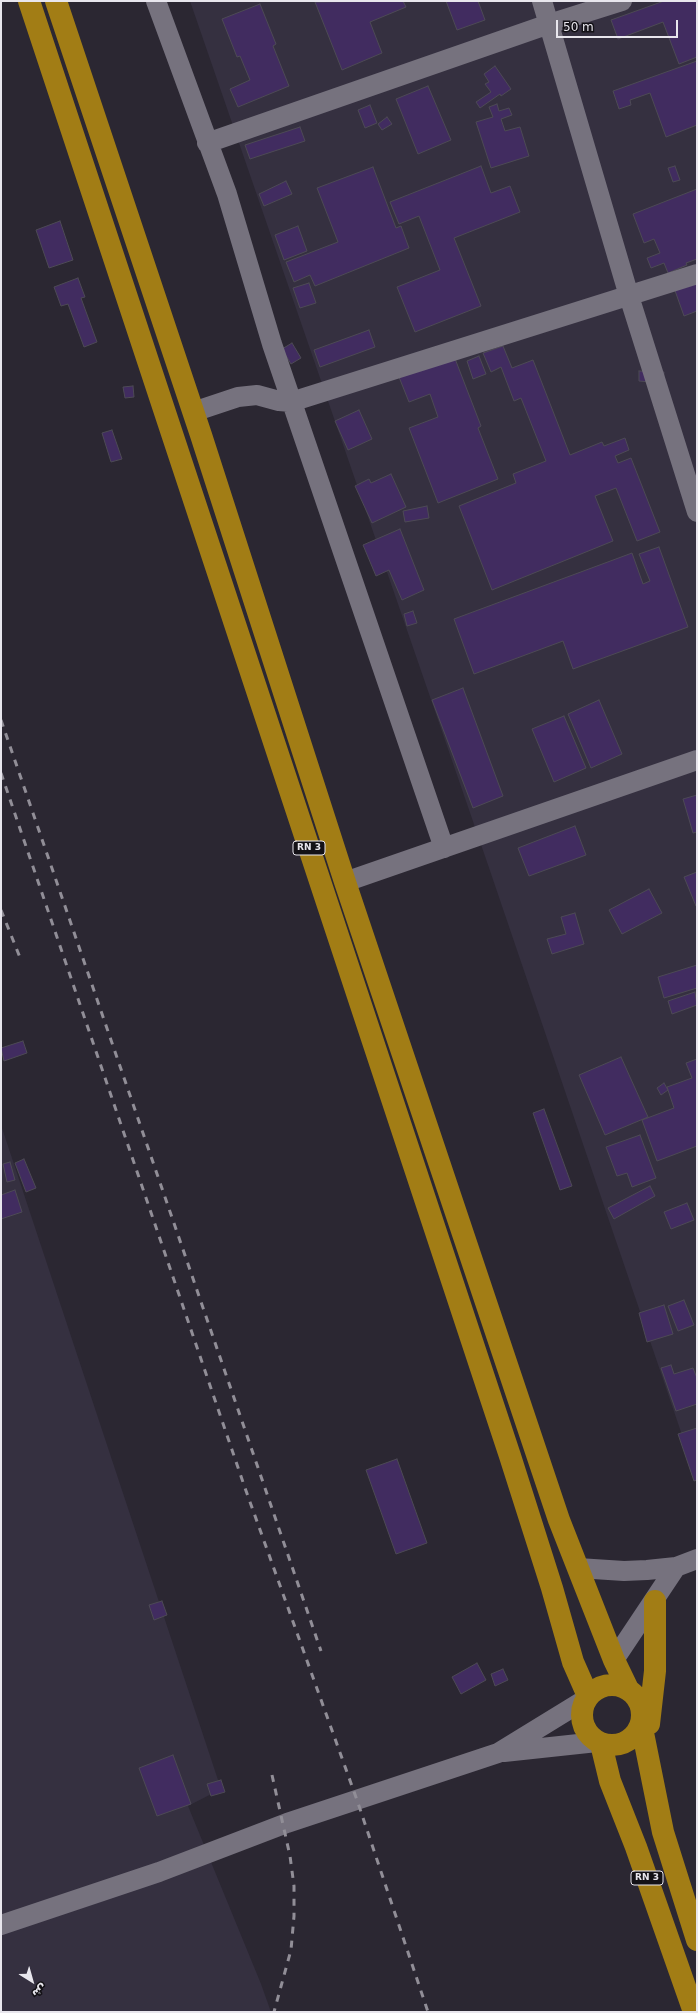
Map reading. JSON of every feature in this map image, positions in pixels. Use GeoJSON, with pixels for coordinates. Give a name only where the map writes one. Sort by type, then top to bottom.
{"type":"FeatureCollection","features":[{"type":"Feature","properties":{"kind":"highway","name":"RN 3"},"geometry":{"type":"LineString","coordinates":[[29,1],[510,1456],[552,1588],[573,1662],[587,1697]]}},
{"type":"Feature","properties":{"kind":"highway","name":"RN 3"},"geometry":{"type":"LineString","coordinates":[[56,1],[194,412],[345,882],[559,1520],[614,1660],[628,1689]]}},
{"type":"Feature","properties":{"kind":"highway"},"geometry":{"type":"LineString","coordinates":[[646,1749],[655,1671],[655,1601]]}},
{"type":"Feature","properties":{"kind":"highway"},"geometry":{"type":"LineString","coordinates":[[611,1685],[628,1689],[640,1704],[642,1713],[641,1723],[637,1732],[630,1740],[622,1745],[611,1746],[599,1743],[587,1734],[582,1723],[581,1711],[587,1697],[595,1690],[611,1685]]}},
{"type":"Feature","properties":{"kind":"highway","name":"RN 3"},"geometry":{"type":"LineString","coordinates":[[641,1723],[664,1832],[697,1940]]}},
{"type":"Feature","properties":{"kind":"highway","name":"RN 3"},"geometry":{"type":"LineString","coordinates":[[599,1743],[610,1781],[636,1847],[694,2012]]}},
{"type":"Feature","properties":{"kind":"street"},"geometry":{"type":"LineString","coordinates":[[156,1],[227,194],[291,402],[348,561],[444,848]]}},
{"type":"Feature","properties":{"kind":"street"},"geometry":{"type":"LineString","coordinates":[[542,1],[629,296],[697,512]]}},
{"type":"Feature","properties":{"kind":"street"},"geometry":{"type":"LineString","coordinates":[[207,143],[549,24],[622,1]]}},
{"type":"Feature","properties":{"kind":"street"},"geometry":{"type":"LineString","coordinates":[[194,412],[217,402],[238,397],[257,395],[279,401],[291,402],[697,274]]}},
{"type":"Feature","properties":{"kind":"street"},"geometry":{"type":"LineString","coordinates":[[345,882],[697,760]]}},
{"type":"Feature","properties":{"kind":"street"},"geometry":{"type":"LineString","coordinates":[[578,1568],[624,1571],[676,1567],[697,1559]]}},
{"type":"Feature","properties":{"kind":"street"},"geometry":{"type":"LineString","coordinates":[[614,1660],[655,1601],[676,1567]]}},
{"type":"Feature","properties":{"kind":"street"},"geometry":{"type":"LineString","coordinates":[[498,1753],[587,1697]]}},
{"type":"Feature","properties":{"kind":"street"},"geometry":{"type":"LineString","coordinates":[[1,1925],[159,1872],[287,1823],[498,1753],[599,1743]]}},
{"type":"Feature","properties":{"kind":"shaded area"},"geometry":{"type":"Polygon","coordinates":[[[190,1],[697,1],[697,1479],[486,859],[190,1]]]}},
{"type":"Feature","properties":{"kind":"shaded area"},"geometry":{"type":"Polygon","coordinates":[[[1,1125],[221,1789],[188,1806],[271,2012],[1,2012],[1,1125]]]}},
{"type":"Feature","properties":{"kind":"building"},"geometry":{"type":"Polygon","coordinates":[[[403,1],[406,7],[370,22],[382,53],[342,70],[315,2],[403,1]]]}},
{"type":"Feature","properties":{"kind":"building"},"geometry":{"type":"Polygon","coordinates":[[[446,1],[478,1],[485,20],[457,30],[446,1]]]}},
{"type":"Feature","properties":{"kind":"building"},"geometry":{"type":"Polygon","coordinates":[[[664,1],[697,1],[697,57],[679,64],[663,22],[618,39],[611,20],[664,1]]]}},
{"type":"Feature","properties":{"kind":"building"},"geometry":{"type":"Polygon","coordinates":[[[260,4],[276,44],[273,46],[289,86],[238,107],[230,89],[250,80],[240,56],[237,57],[222,19],[260,4]]]}},
{"type":"Feature","properties":{"kind":"building"},"geometry":{"type":"Polygon","coordinates":[[[697,61],[697,125],[666,137],[650,93],[630,100],[631,105],[619,109],[613,91],[697,61]]]}},
{"type":"Feature","properties":{"kind":"building"},"geometry":{"type":"Polygon","coordinates":[[[495,66],[511,89],[501,96],[500,94],[480,108],[476,102],[491,92],[485,84],[489,82],[484,74],[495,66]]]}},
{"type":"Feature","properties":{"kind":"building"},"geometry":{"type":"Polygon","coordinates":[[[428,86],[451,140],[418,154],[396,99],[428,86]]]}},
{"type":"Feature","properties":{"kind":"building"},"geometry":{"type":"Polygon","coordinates":[[[497,104],[499,111],[509,108],[512,115],[501,119],[505,131],[520,127],[529,156],[491,168],[476,122],[493,117],[489,107],[497,104]]]}},
{"type":"Feature","properties":{"kind":"building"},"geometry":{"type":"Polygon","coordinates":[[[370,105],[377,123],[365,128],[358,110],[370,105]]]}},
{"type":"Feature","properties":{"kind":"building"},"geometry":{"type":"Polygon","coordinates":[[[387,117],[392,124],[382,130],[378,124],[387,117]]]}},
{"type":"Feature","properties":{"kind":"building"},"geometry":{"type":"Polygon","coordinates":[[[300,127],[305,141],[250,159],[245,145],[300,127]]]}},
{"type":"Feature","properties":{"kind":"building"},"geometry":{"type":"Polygon","coordinates":[[[481,166],[491,193],[510,186],[520,212],[454,238],[481,306],[415,332],[397,287],[440,270],[419,216],[399,224],[390,202],[481,166]]]}},
{"type":"Feature","properties":{"kind":"building"},"geometry":{"type":"Polygon","coordinates":[[[675,166],[680,180],[673,182],[668,168],[675,166]]]}},
{"type":"Feature","properties":{"kind":"building"},"geometry":{"type":"Polygon","coordinates":[[[373,167],[396,228],[401,226],[409,248],[315,286],[310,275],[294,282],[286,262],[338,242],[317,188],[373,167]]]}},
{"type":"Feature","properties":{"kind":"building"},"geometry":{"type":"Polygon","coordinates":[[[286,181],[292,194],[264,206],[259,194],[286,181]]]}},
{"type":"Feature","properties":{"kind":"building"},"geometry":{"type":"Polygon","coordinates":[[[697,189],[697,259],[668,273],[664,263],[651,268],[647,258],[660,253],[654,239],[644,243],[633,214],[697,189]]]}},
{"type":"Feature","properties":{"kind":"building"},"geometry":{"type":"Polygon","coordinates":[[[60,221],[73,260],[49,268],[36,230],[60,221]]]}},
{"type":"Feature","properties":{"kind":"building"},"geometry":{"type":"Polygon","coordinates":[[[298,226],[307,251],[284,260],[275,235],[298,226]]]}},
{"type":"Feature","properties":{"kind":"building"},"geometry":{"type":"Polygon","coordinates":[[[697,277],[697,311],[684,316],[673,285],[697,277]]]}},
{"type":"Feature","properties":{"kind":"building"},"geometry":{"type":"Polygon","coordinates":[[[78,278],[85,297],[81,298],[97,342],[84,347],[68,304],[61,306],[54,287],[78,278]]]}},
{"type":"Feature","properties":{"kind":"building"},"geometry":{"type":"Polygon","coordinates":[[[309,283],[316,303],[300,308],[293,288],[309,283]]]}},
{"type":"Feature","properties":{"kind":"building"},"geometry":{"type":"Polygon","coordinates":[[[369,330],[375,347],[320,367],[314,350],[369,330]]]}},
{"type":"Feature","properties":{"kind":"building"},"geometry":{"type":"Polygon","coordinates":[[[292,343],[301,358],[291,364],[282,349],[292,343]]]}},
{"type":"Feature","properties":{"kind":"building"},"geometry":{"type":"Polygon","coordinates":[[[503,346],[512,368],[533,360],[570,455],[602,442],[604,446],[625,438],[629,450],[615,456],[618,463],[631,458],[660,532],[637,541],[616,488],[595,496],[613,541],[492,590],[459,506],[516,483],[513,474],[546,461],[521,398],[514,401],[501,367],[491,372],[483,353],[503,346]]]}},
{"type":"Feature","properties":{"kind":"building"},"geometry":{"type":"Polygon","coordinates":[[[454,356],[481,426],[478,428],[498,479],[438,503],[409,428],[438,417],[430,394],[409,402],[399,377],[454,356]]]}},
{"type":"Feature","properties":{"kind":"building"},"geometry":{"type":"Polygon","coordinates":[[[479,356],[486,374],[473,379],[467,361],[479,356]]]}},
{"type":"Feature","properties":{"kind":"building"},"geometry":{"type":"Polygon","coordinates":[[[639,371],[664,372],[663,383],[639,381],[639,371]]]}},
{"type":"Feature","properties":{"kind":"building"},"geometry":{"type":"Polygon","coordinates":[[[133,386],[134,397],[125,398],[123,387],[133,386]]]}},
{"type":"Feature","properties":{"kind":"building"},"geometry":{"type":"Polygon","coordinates":[[[359,410],[372,439],[348,450],[335,421],[359,410]]]}},
{"type":"Feature","properties":{"kind":"building"},"geometry":{"type":"Polygon","coordinates":[[[112,430],[122,459],[111,462],[102,433],[112,430]]]}},
{"type":"Feature","properties":{"kind":"building"},"geometry":{"type":"Polygon","coordinates":[[[391,474],[406,507],[372,523],[355,486],[369,479],[371,483],[391,474]]]}},
{"type":"Feature","properties":{"kind":"building"},"geometry":{"type":"Polygon","coordinates":[[[427,506],[429,518],[405,522],[403,511],[427,506]]]}},
{"type":"Feature","properties":{"kind":"building"},"geometry":{"type":"Polygon","coordinates":[[[400,529],[424,590],[402,600],[389,570],[376,576],[363,545],[400,529]]]}},
{"type":"Feature","properties":{"kind":"building"},"geometry":{"type":"Polygon","coordinates":[[[659,547],[688,627],[573,669],[563,641],[474,674],[454,619],[632,553],[643,584],[650,581],[639,554],[659,547]]]}},
{"type":"Feature","properties":{"kind":"building"},"geometry":{"type":"Polygon","coordinates":[[[413,611],[417,623],[407,626],[404,614],[413,611]]]}},
{"type":"Feature","properties":{"kind":"building"},"geometry":{"type":"Polygon","coordinates":[[[463,688],[503,796],[473,808],[432,700],[463,688]]]}},
{"type":"Feature","properties":{"kind":"building"},"geometry":{"type":"Polygon","coordinates":[[[599,700],[622,754],[591,768],[568,714],[599,700]]]}},
{"type":"Feature","properties":{"kind":"building"},"geometry":{"type":"Polygon","coordinates":[[[564,716],[586,768],[554,782],[532,729],[564,716]]]}},
{"type":"Feature","properties":{"kind":"building"},"geometry":{"type":"Polygon","coordinates":[[[697,795],[697,832],[693,833],[683,799],[697,795]]]}},
{"type":"Feature","properties":{"kind":"building"},"geometry":{"type":"Polygon","coordinates":[[[575,826],[586,855],[529,876],[518,848],[575,826]]]}},
{"type":"Feature","properties":{"kind":"building"},"geometry":{"type":"Polygon","coordinates":[[[697,872],[697,905],[696,906],[684,877],[697,872]]]}},
{"type":"Feature","properties":{"kind":"building"},"geometry":{"type":"Polygon","coordinates":[[[649,889],[662,913],[622,934],[609,910],[649,889]]]}},
{"type":"Feature","properties":{"kind":"building"},"geometry":{"type":"Polygon","coordinates":[[[575,913],[584,944],[552,954],[547,939],[566,934],[561,917],[575,913]]]}},
{"type":"Feature","properties":{"kind":"building"},"geometry":{"type":"Polygon","coordinates":[[[697,965],[697,988],[664,998],[658,977],[697,965]]]}},
{"type":"Feature","properties":{"kind":"building"},"geometry":{"type":"Polygon","coordinates":[[[695,992],[697,1005],[672,1014],[668,1001],[695,992]]]}},
{"type":"Feature","properties":{"kind":"building"},"geometry":{"type":"Polygon","coordinates":[[[23,1041],[27,1053],[4,1061],[1,1048],[23,1041]]]}},
{"type":"Feature","properties":{"kind":"building"},"geometry":{"type":"Polygon","coordinates":[[[621,1057],[648,1117],[605,1135],[579,1075],[621,1057]]]}},
{"type":"Feature","properties":{"kind":"building"},"geometry":{"type":"Polygon","coordinates":[[[697,1059],[697,1146],[657,1161],[642,1120],[674,1108],[667,1087],[692,1078],[686,1063],[697,1059]]]}},
{"type":"Feature","properties":{"kind":"building"},"geometry":{"type":"Polygon","coordinates":[[[664,1083],[668,1090],[661,1095],[657,1088],[664,1083]]]}},
{"type":"Feature","properties":{"kind":"building"},"geometry":{"type":"Polygon","coordinates":[[[544,1109],[572,1186],[560,1190],[533,1113],[544,1109]]]}},
{"type":"Feature","properties":{"kind":"building"},"geometry":{"type":"Polygon","coordinates":[[[640,1135],[656,1178],[632,1187],[627,1173],[617,1176],[606,1147],[640,1135]]]}},
{"type":"Feature","properties":{"kind":"building"},"geometry":{"type":"Polygon","coordinates":[[[24,1159],[36,1188],[26,1192],[15,1163],[24,1159]]]}},
{"type":"Feature","properties":{"kind":"building"},"geometry":{"type":"Polygon","coordinates":[[[10,1162],[15,1180],[7,1182],[3,1164],[10,1162]]]}},
{"type":"Feature","properties":{"kind":"building"},"geometry":{"type":"Polygon","coordinates":[[[650,1186],[655,1196],[614,1219],[608,1208],[650,1186]]]}},
{"type":"Feature","properties":{"kind":"building"},"geometry":{"type":"Polygon","coordinates":[[[15,1190],[22,1212],[1,1219],[1,1195],[15,1190]]]}},
{"type":"Feature","properties":{"kind":"building"},"geometry":{"type":"Polygon","coordinates":[[[687,1203],[694,1220],[671,1229],[664,1212],[687,1203]]]}},
{"type":"Feature","properties":{"kind":"building"},"geometry":{"type":"Polygon","coordinates":[[[684,1300],[694,1325],[678,1331],[668,1306],[684,1300]]]}},
{"type":"Feature","properties":{"kind":"building"},"geometry":{"type":"Polygon","coordinates":[[[664,1305],[673,1334],[647,1342],[639,1313],[664,1305]]]}},
{"type":"Feature","properties":{"kind":"building"},"geometry":{"type":"Polygon","coordinates":[[[671,1365],[674,1374],[693,1368],[697,1378],[697,1404],[676,1411],[661,1368],[671,1365]]]}},
{"type":"Feature","properties":{"kind":"building"},"geometry":{"type":"Polygon","coordinates":[[[697,1428],[697,1480],[694,1481],[678,1434],[697,1428]]]}},
{"type":"Feature","properties":{"kind":"building"},"geometry":{"type":"Polygon","coordinates":[[[397,1459],[427,1543],[396,1554],[366,1470],[397,1459]]]}},
{"type":"Feature","properties":{"kind":"building"},"geometry":{"type":"Polygon","coordinates":[[[162,1601],[167,1615],[154,1620],[149,1605],[162,1601]]]}},
{"type":"Feature","properties":{"kind":"building"},"geometry":{"type":"Polygon","coordinates":[[[477,1663],[486,1680],[461,1694],[452,1677],[477,1663]]]}},
{"type":"Feature","properties":{"kind":"building"},"geometry":{"type":"Polygon","coordinates":[[[503,1669],[508,1680],[495,1686],[491,1674],[503,1669]]]}},
{"type":"Feature","properties":{"kind":"building"},"geometry":{"type":"Polygon","coordinates":[[[173,1755],[191,1804],[157,1816],[139,1768],[173,1755]]]}},
{"type":"Feature","properties":{"kind":"building"},"geometry":{"type":"Polygon","coordinates":[[[221,1780],[225,1792],[211,1796],[207,1784],[221,1780]]]}},
{"type":"Feature","properties":{"kind":"railway"},"geometry":{"type":"LineString","coordinates":[[1,720],[321,1651]]}},
{"type":"Feature","properties":{"kind":"railway"},"geometry":{"type":"LineString","coordinates":[[1,773],[245,1488],[357,1800],[428,2012]]}},
{"type":"Feature","properties":{"kind":"railway"},"geometry":{"type":"LineString","coordinates":[[1,910],[21,960]]}},
{"type":"Feature","properties":{"kind":"railway"},"geometry":{"type":"LineString","coordinates":[[272,1775],[290,1856],[294,1886],[294,1916],[291,1950],[274,2012]]}}]}
